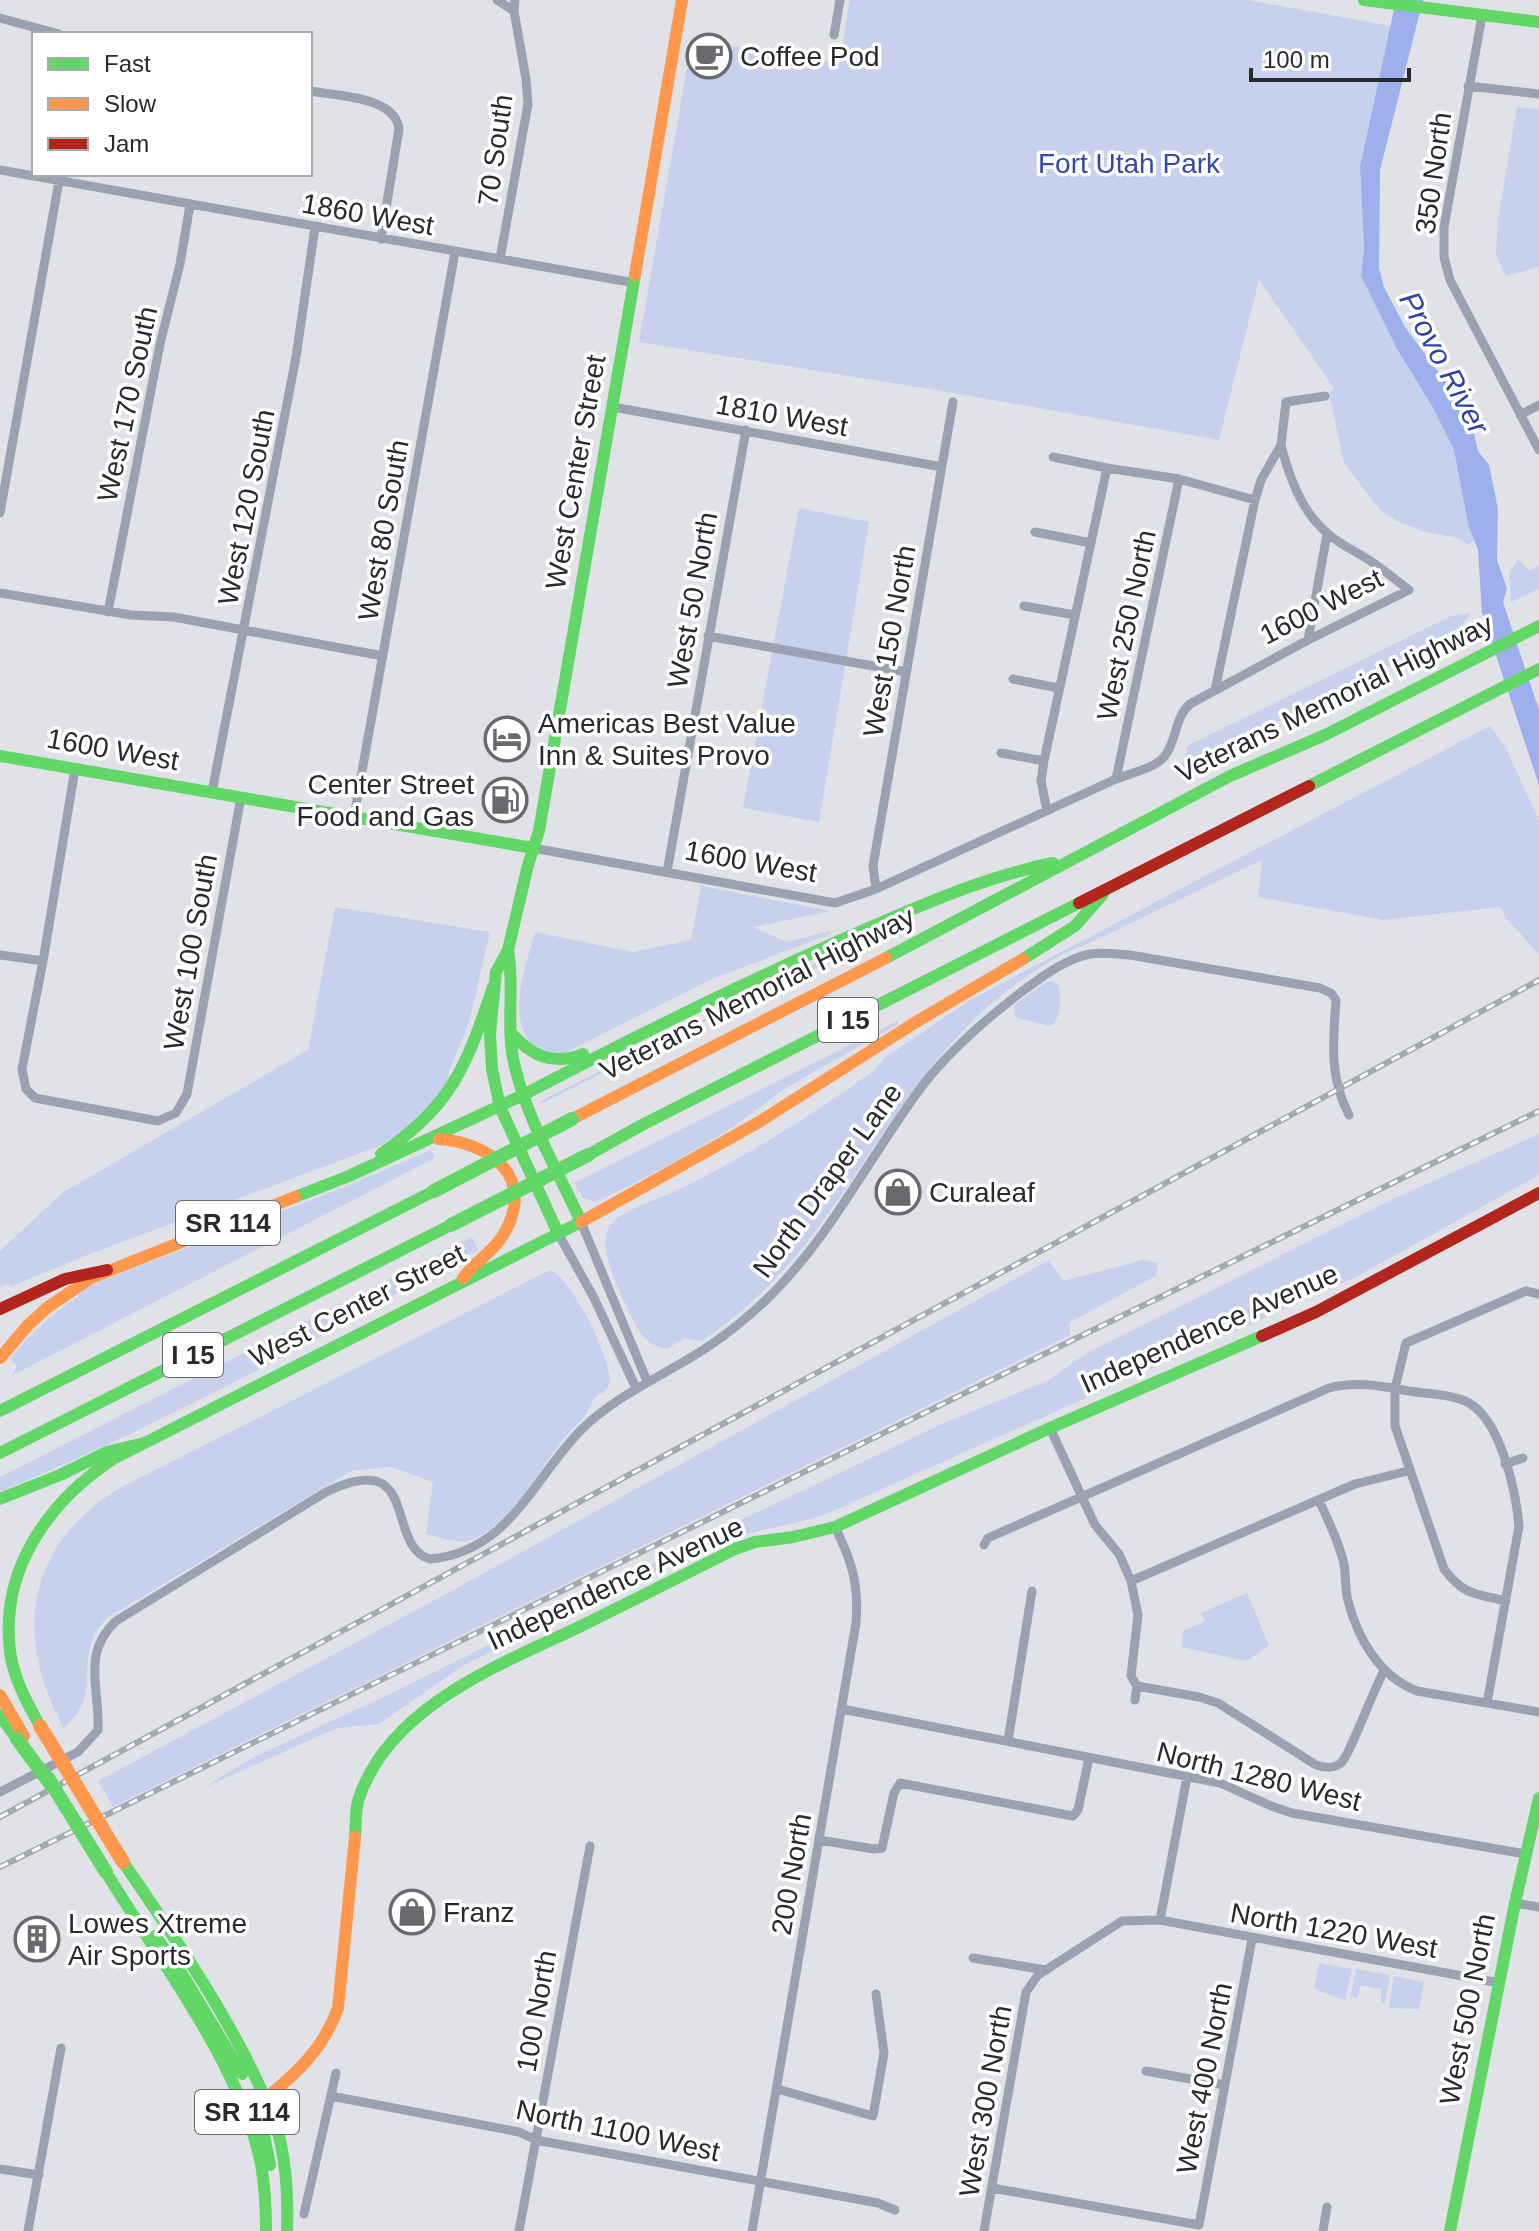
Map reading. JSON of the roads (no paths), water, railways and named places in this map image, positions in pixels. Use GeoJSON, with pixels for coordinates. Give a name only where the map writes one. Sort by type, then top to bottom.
{"type":"FeatureCollection","features":[{"type":"Feature","properties":{"kind":"main road","name":"West Center Street"},"geometry":{"type":"LineString","coordinates":[[558,1233],[500,1107],[492,1069],[490,1034],[493,987],[496,972],[508,950],[539,831],[682,0]]}},
{"type":"Feature","properties":{"kind":"main road"},"geometry":{"type":"LineString","coordinates":[[1365,0],[1539,22]]}},
{"type":"Feature","properties":{"kind":"main road","name":"Veterans Memorial Highway"},"geometry":{"type":"LineString","coordinates":[[0,1411],[883,960],[1230,776],[1325,735],[1539,626]]}},
{"type":"Feature","properties":{"kind":"main road","name":"I 15"},"geometry":{"type":"LineString","coordinates":[[0,1453],[1539,669]]}},
{"type":"Feature","properties":{"kind":"main road","name":"1600 West"},"geometry":{"type":"LineString","coordinates":[[0,756],[533,848]]}},
{"type":"Feature","properties":{"kind":"main road"},"geometry":{"type":"LineString","coordinates":[[349,1176],[500,1107],[747,982],[950,893],[1015,870],[1066,861]]}},
{"type":"Feature","properties":{"kind":"main road"},"geometry":{"type":"LineString","coordinates":[[581,1222],[759,1122],[916,1022],[1034,953],[1075,926],[1109,886]]}},
{"type":"Feature","properties":{"kind":"main road","name":"West Center Street"},"geometry":{"type":"LineString","coordinates":[[287,2231],[288,2203],[279,2134],[265,2099],[227,2021],[123,1862],[23,1693],[8,1634],[10,1598],[21,1559],[36,1529],[63,1495],[99,1467],[581,1222],[523,1095],[514,1065],[510,1032],[513,976],[508,950]]}},
{"type":"Feature","properties":{"kind":"main road","name":"SR 114"},"geometry":{"type":"LineString","coordinates":[[0,1358],[28,1325],[68,1293],[107,1270],[349,1176],[410,1134],[447,1096],[471,1055],[493,987]]}},
{"type":"Feature","properties":{"kind":"main road"},"geometry":{"type":"LineString","coordinates":[[510,1032],[528,1051],[545,1060],[563,1061],[594,1051],[608,1051]]}},
{"type":"Feature","properties":{"kind":"main road"},"geometry":{"type":"LineString","coordinates":[[433,1139],[464,1140],[483,1148],[503,1164],[514,1188],[513,1213],[504,1234],[474,1263],[461,1282]]}},
{"type":"Feature","properties":{"kind":"main road","name":"Independence Avenue"},"geometry":{"type":"LineString","coordinates":[[265,2099],[306,2066],[334,2026],[358,1802],[380,1755],[423,1711],[468,1681],[735,1549],[755,1542],[835,1527],[1050,1428],[1316,1312],[1539,1193]]}},
{"type":"Feature","properties":{"kind":"main road"},"geometry":{"type":"LineString","coordinates":[[0,1309],[65,1279],[107,1270]]}},
{"type":"Feature","properties":{"kind":"main road"},"geometry":{"type":"LineString","coordinates":[[0,1499],[107,1452],[144,1443]]}},
{"type":"Feature","properties":{"kind":"main road"},"geometry":{"type":"LineString","coordinates":[[0,1695],[21,1738]]}},
{"type":"Feature","properties":{"kind":"main road"},"geometry":{"type":"LineString","coordinates":[[0,1715],[21,1738]]}},
{"type":"Feature","properties":{"kind":"main road","name":"SR 114"},"geometry":{"type":"LineString","coordinates":[[21,1738],[222,2062],[245,2109],[261,2165],[266,2230]]}},
{"type":"Feature","properties":{"kind":"main road","name":"West 500 North"},"geometry":{"type":"LineString","coordinates":[[1450,2231],[1525,1854],[1539,1798]]}},
{"type":"Feature","properties":{"kind":"main road"},"geometry":{"type":"LineString","coordinates":[[115,1887],[181,1972],[251,2092],[265,2099],[260,2115],[272,2175],[274,2206],[266,2230]]}},
{"type":"Feature","properties":{"kind":"street"},"geometry":{"type":"LineString","coordinates":[[497,0],[514,5]]}},
{"type":"Feature","properties":{"kind":"street"},"geometry":{"type":"LineString","coordinates":[[834,35],[840,0]]}},
{"type":"Feature","properties":{"kind":"street","name":"70 South"},"geometry":{"type":"LineString","coordinates":[[500,259],[528,104],[514,5]]}},
{"type":"Feature","properties":{"kind":"street","name":"350 North"},"geometry":{"type":"LineString","coordinates":[[1482,16],[1444,227],[1444,257],[1454,287],[1539,450]]}},
{"type":"Feature","properties":{"kind":"street"},"geometry":{"type":"LineString","coordinates":[[0,18],[52,32]]}},
{"type":"Feature","properties":{"kind":"street"},"geometry":{"type":"LineString","coordinates":[[1468,86],[1539,94]]}},
{"type":"Feature","properties":{"kind":"street"},"geometry":{"type":"LineString","coordinates":[[312,91],[379,104],[396,116],[399,129],[381,239]]}},
{"type":"Feature","properties":{"kind":"street","name":"1860 West"},"geometry":{"type":"LineString","coordinates":[[0,170],[32,176]]}},
{"type":"Feature","properties":{"kind":"street","name":"1860 West"},"geometry":{"type":"LineString","coordinates":[[32,176],[635,283]]}},
{"type":"Feature","properties":{"kind":"street"},"geometry":{"type":"LineString","coordinates":[[0,513],[59,181]]}},
{"type":"Feature","properties":{"kind":"street","name":"West 170 South"},"geometry":{"type":"LineString","coordinates":[[108,612],[190,205]]}},
{"type":"Feature","properties":{"kind":"street","name":"West 120 South"},"geometry":{"type":"LineString","coordinates":[[212,792],[296,357],[315,227]]}},
{"type":"Feature","properties":{"kind":"street","name":"West 80 South"},"geometry":{"type":"LineString","coordinates":[[354,816],[455,252]]}},
{"type":"Feature","properties":{"kind":"street"},"geometry":{"type":"LineString","coordinates":[[1308,640],[1327,534],[1301,500],[1281,445],[1286,402],[1325,396]]}},
{"type":"Feature","properties":{"kind":"street","name":"West 150 North"},"geometry":{"type":"LineString","coordinates":[[876,889],[873,866],[953,402]]}},
{"type":"Feature","properties":{"kind":"street"},"geometry":{"type":"LineString","coordinates":[[1520,415],[1539,405]]}},
{"type":"Feature","properties":{"kind":"street","name":"1810 West"},"geometry":{"type":"LineString","coordinates":[[613,407],[942,467]]}},
{"type":"Feature","properties":{"kind":"street","name":"West 50 North"},"geometry":{"type":"LineString","coordinates":[[667,872],[746,430]]}},
{"type":"Feature","properties":{"kind":"street"},"geometry":{"type":"LineString","coordinates":[[1215,690],[1255,500],[1261,480],[1281,445]]}},
{"type":"Feature","properties":{"kind":"street"},"geometry":{"type":"LineString","coordinates":[[1053,457],[1179,479],[1220,493],[1255,500]]}},
{"type":"Feature","properties":{"kind":"street"},"geometry":{"type":"LineString","coordinates":[[1047,811],[1041,781],[1044,761],[1107,468]]}},
{"type":"Feature","properties":{"kind":"street","name":"West 250 North"},"geometry":{"type":"LineString","coordinates":[[1116,779],[1179,479]]}},
{"type":"Feature","properties":{"kind":"street"},"geometry":{"type":"LineString","coordinates":[[1035,532],[1091,543]]}},
{"type":"Feature","properties":{"kind":"street","name":"1600 West"},"geometry":{"type":"LineString","coordinates":[[533,848],[835,903],[876,889],[1116,779],[1154,765],[1163,758],[1185,709],[1308,640],[1409,590],[1371,561],[1327,534]]}},
{"type":"Feature","properties":{"kind":"street"},"geometry":{"type":"LineString","coordinates":[[0,593],[108,612],[174,617],[383,656]]}},
{"type":"Feature","properties":{"kind":"street"},"geometry":{"type":"LineString","coordinates":[[1024,606],[1075,615]]}},
{"type":"Feature","properties":{"kind":"street"},"geometry":{"type":"LineString","coordinates":[[708,636],[906,672]]}},
{"type":"Feature","properties":{"kind":"street"},"geometry":{"type":"LineString","coordinates":[[1013,679],[1058,688]]}},
{"type":"Feature","properties":{"kind":"street"},"geometry":{"type":"LineString","coordinates":[[1001,753],[1044,761]]}},
{"type":"Feature","properties":{"kind":"street"},"geometry":{"type":"LineString","coordinates":[[0,955],[43,961],[75,769]]}},
{"type":"Feature","properties":{"kind":"street","name":"West 100 South"},"geometry":{"type":"LineString","coordinates":[[43,961],[22,1069],[26,1089],[35,1098],[158,1121],[176,1113],[187,1094],[241,797]]}},
{"type":"Feature","properties":{"kind":"street","name":"North Draper Lane"},"geometry":{"type":"LineString","coordinates":[[0,1792],[78,1752],[98,1730],[94,1655],[107,1629],[326,1492],[357,1481],[373,1482],[392,1492],[408,1536],[422,1557],[441,1558],[457,1553],[498,1531],[531,1496],[580,1431],[608,1406],[709,1346],[768,1298],[818,1238],[924,1084],[948,1057],[987,1018],[1044,976],[1084,955],[1130,955],[1320,988],[1331,993],[1336,1000],[1333,1072],[1349,1115]]}},
{"type":"Feature","properties":{"kind":"street","name":"West Center Street"},"geometry":{"type":"LineString","coordinates":[[581,1222],[647,1381]]}},
{"type":"Feature","properties":{"kind":"street","name":"West Center Street"},"geometry":{"type":"LineString","coordinates":[[558,1233],[594,1298],[636,1388]]}},
{"type":"Feature","properties":{"kind":"street"},"geometry":{"type":"LineString","coordinates":[[1506,1601],[1470,1593],[1452,1580],[1444,1569],[1395,1426],[1395,1388],[1406,1343],[1526,1291],[1539,1294]]}},
{"type":"Feature","properties":{"kind":"street"},"geometry":{"type":"LineString","coordinates":[[984,1545],[988,1538],[1329,1388],[1362,1383],[1468,1403],[1486,1419],[1505,1464],[1517,1503],[1519,1526],[1487,1703]]}},
{"type":"Feature","properties":{"kind":"street"},"geometry":{"type":"LineString","coordinates":[[1050,1428],[1095,1525],[1119,1554],[1131,1581],[1138,1615],[1131,1676],[1137,1686],[1135,1700]]}},
{"type":"Feature","properties":{"kind":"street"},"geometry":{"type":"LineString","coordinates":[[1505,1464],[1523,1458]]}},
{"type":"Feature","properties":{"kind":"street"},"geometry":{"type":"LineString","coordinates":[[1131,1581],[1355,1484],[1408,1471]]}},
{"type":"Feature","properties":{"kind":"street"},"geometry":{"type":"LineString","coordinates":[[1319,1500],[1338,1544],[1347,1598],[1357,1630],[1384,1671],[1404,1686],[1417,1691],[1539,1712]]}},
{"type":"Feature","properties":{"kind":"street","name":"200 North"},"geometry":{"type":"LineString","coordinates":[[752,2231],[858,1601],[854,1570],[835,1527]]}},
{"type":"Feature","properties":{"kind":"street"},"geometry":{"type":"LineString","coordinates":[[1008,1741],[1032,1591]]}},
{"type":"Feature","properties":{"kind":"street"},"geometry":{"type":"LineString","coordinates":[[1137,1686],[1218,1703],[1316,1765],[1330,1768],[1344,1759],[1373,1689],[1384,1671]]}},
{"type":"Feature","properties":{"kind":"street","name":"North 1280 West"},"geometry":{"type":"LineString","coordinates":[[842,1709],[1220,1783],[1292,1813],[1525,1854]]}},
{"type":"Feature","properties":{"kind":"street"},"geometry":{"type":"LineString","coordinates":[[819,1840],[882,1848],[894,1793],[900,1783],[1073,1816],[1078,1810],[1089,1758]]}},
{"type":"Feature","properties":{"kind":"street"},"geometry":{"type":"LineString","coordinates":[[1160,1920],[1187,1777]]}},
{"type":"Feature","properties":{"kind":"street","name":"100 North"},"geometry":{"type":"LineString","coordinates":[[519,2231],[590,1846]]}},
{"type":"Feature","properties":{"kind":"street"},"geometry":{"type":"LineString","coordinates":[[1515,1903],[1539,1907]]}},
{"type":"Feature","properties":{"kind":"street","name":"North 1220 West"},"geometry":{"type":"LineString","coordinates":[[1160,1920],[1500,1983]]}},
{"type":"Feature","properties":{"kind":"street","name":"West 300 North"},"geometry":{"type":"LineString","coordinates":[[984,2231],[1024,2002],[1031,1983],[1122,1921],[1160,1920]]}},
{"type":"Feature","properties":{"kind":"street","name":"West 400 North"},"geometry":{"type":"LineString","coordinates":[[992,2188],[1199,2225],[1252,1939]]}},
{"type":"Feature","properties":{"kind":"street"},"geometry":{"type":"LineString","coordinates":[[973,1958],[1046,1970]]}},
{"type":"Feature","properties":{"kind":"street"},"geometry":{"type":"LineString","coordinates":[[777,2089],[873,2116],[884,2053],[876,1994]]}},
{"type":"Feature","properties":{"kind":"street"},"geometry":{"type":"LineString","coordinates":[[28,2231],[61,2048]]}},
{"type":"Feature","properties":{"kind":"street"},"geometry":{"type":"LineString","coordinates":[[1146,2071],[1224,2085]]}},
{"type":"Feature","properties":{"kind":"street"},"geometry":{"type":"LineString","coordinates":[[304,2214],[336,2073]]}},
{"type":"Feature","properties":{"kind":"street","name":"North 1100 West"},"geometry":{"type":"LineString","coordinates":[[331,2096],[519,2132],[536,2140],[878,2203],[895,2210]]}},
{"type":"Feature","properties":{"kind":"street"},"geometry":{"type":"LineString","coordinates":[[0,2169],[39,2175]]}},
{"type":"Feature","properties":{"kind":"street"},"geometry":{"type":"LineString","coordinates":[[1323,2231],[1327,2207]]}},
{"type":"Feature","properties":{"kind":"water"},"geometry":{"type":"Polygon","coordinates":[[[1396,0],[1423,0],[1380,170],[1379,268],[1384,287],[1405,327],[1469,413],[1478,451],[1489,465],[1498,509],[1497,560],[1507,589],[1503,602],[1539,710],[1539,785],[1482,613],[1478,550],[1468,524],[1454,450],[1432,406],[1397,349],[1361,276],[1364,248],[1360,167],[1396,0]]]}},
{"type":"Feature","properties":{"kind":"railway"},"geometry":{"type":"LineString","coordinates":[[0,1817],[1539,980]]}},
{"type":"Feature","properties":{"kind":"railway"},"geometry":{"type":"LineString","coordinates":[[0,1867],[1539,1111]]}},
{"type":"Feature","properties":{"kind":"place","name":"Coffee Pod"},"geometry":{"type":"Point","coordinates":[709,56]}},
{"type":"Feature","properties":{"kind":"place","name":"Americas Best Value Inn & Suites Provo"},"geometry":{"type":"Point","coordinates":[507,739]}},
{"type":"Feature","properties":{"kind":"place","name":"Center Street Food and Gas"},"geometry":{"type":"Point","coordinates":[505,800]}},
{"type":"Feature","properties":{"kind":"place","name":"Curaleaf"},"geometry":{"type":"Point","coordinates":[898,1192]}},
{"type":"Feature","properties":{"kind":"place","name":"Franz"},"geometry":{"type":"Point","coordinates":[412,1912]}},
{"type":"Feature","properties":{"kind":"place","name":"Lowes Xtreme Air Sports"},"geometry":{"type":"Point","coordinates":[37,1939]}},
{"type":"Feature","properties":{"kind":"park label","name":"Fort Utah Park"},"geometry":{"type":"Point","coordinates":[1129,163]}},
{"type":"Feature","properties":{"kind":"water label","name":"Provo River"},"geometry":{"type":"Point","coordinates":[1444,363]}}]}
